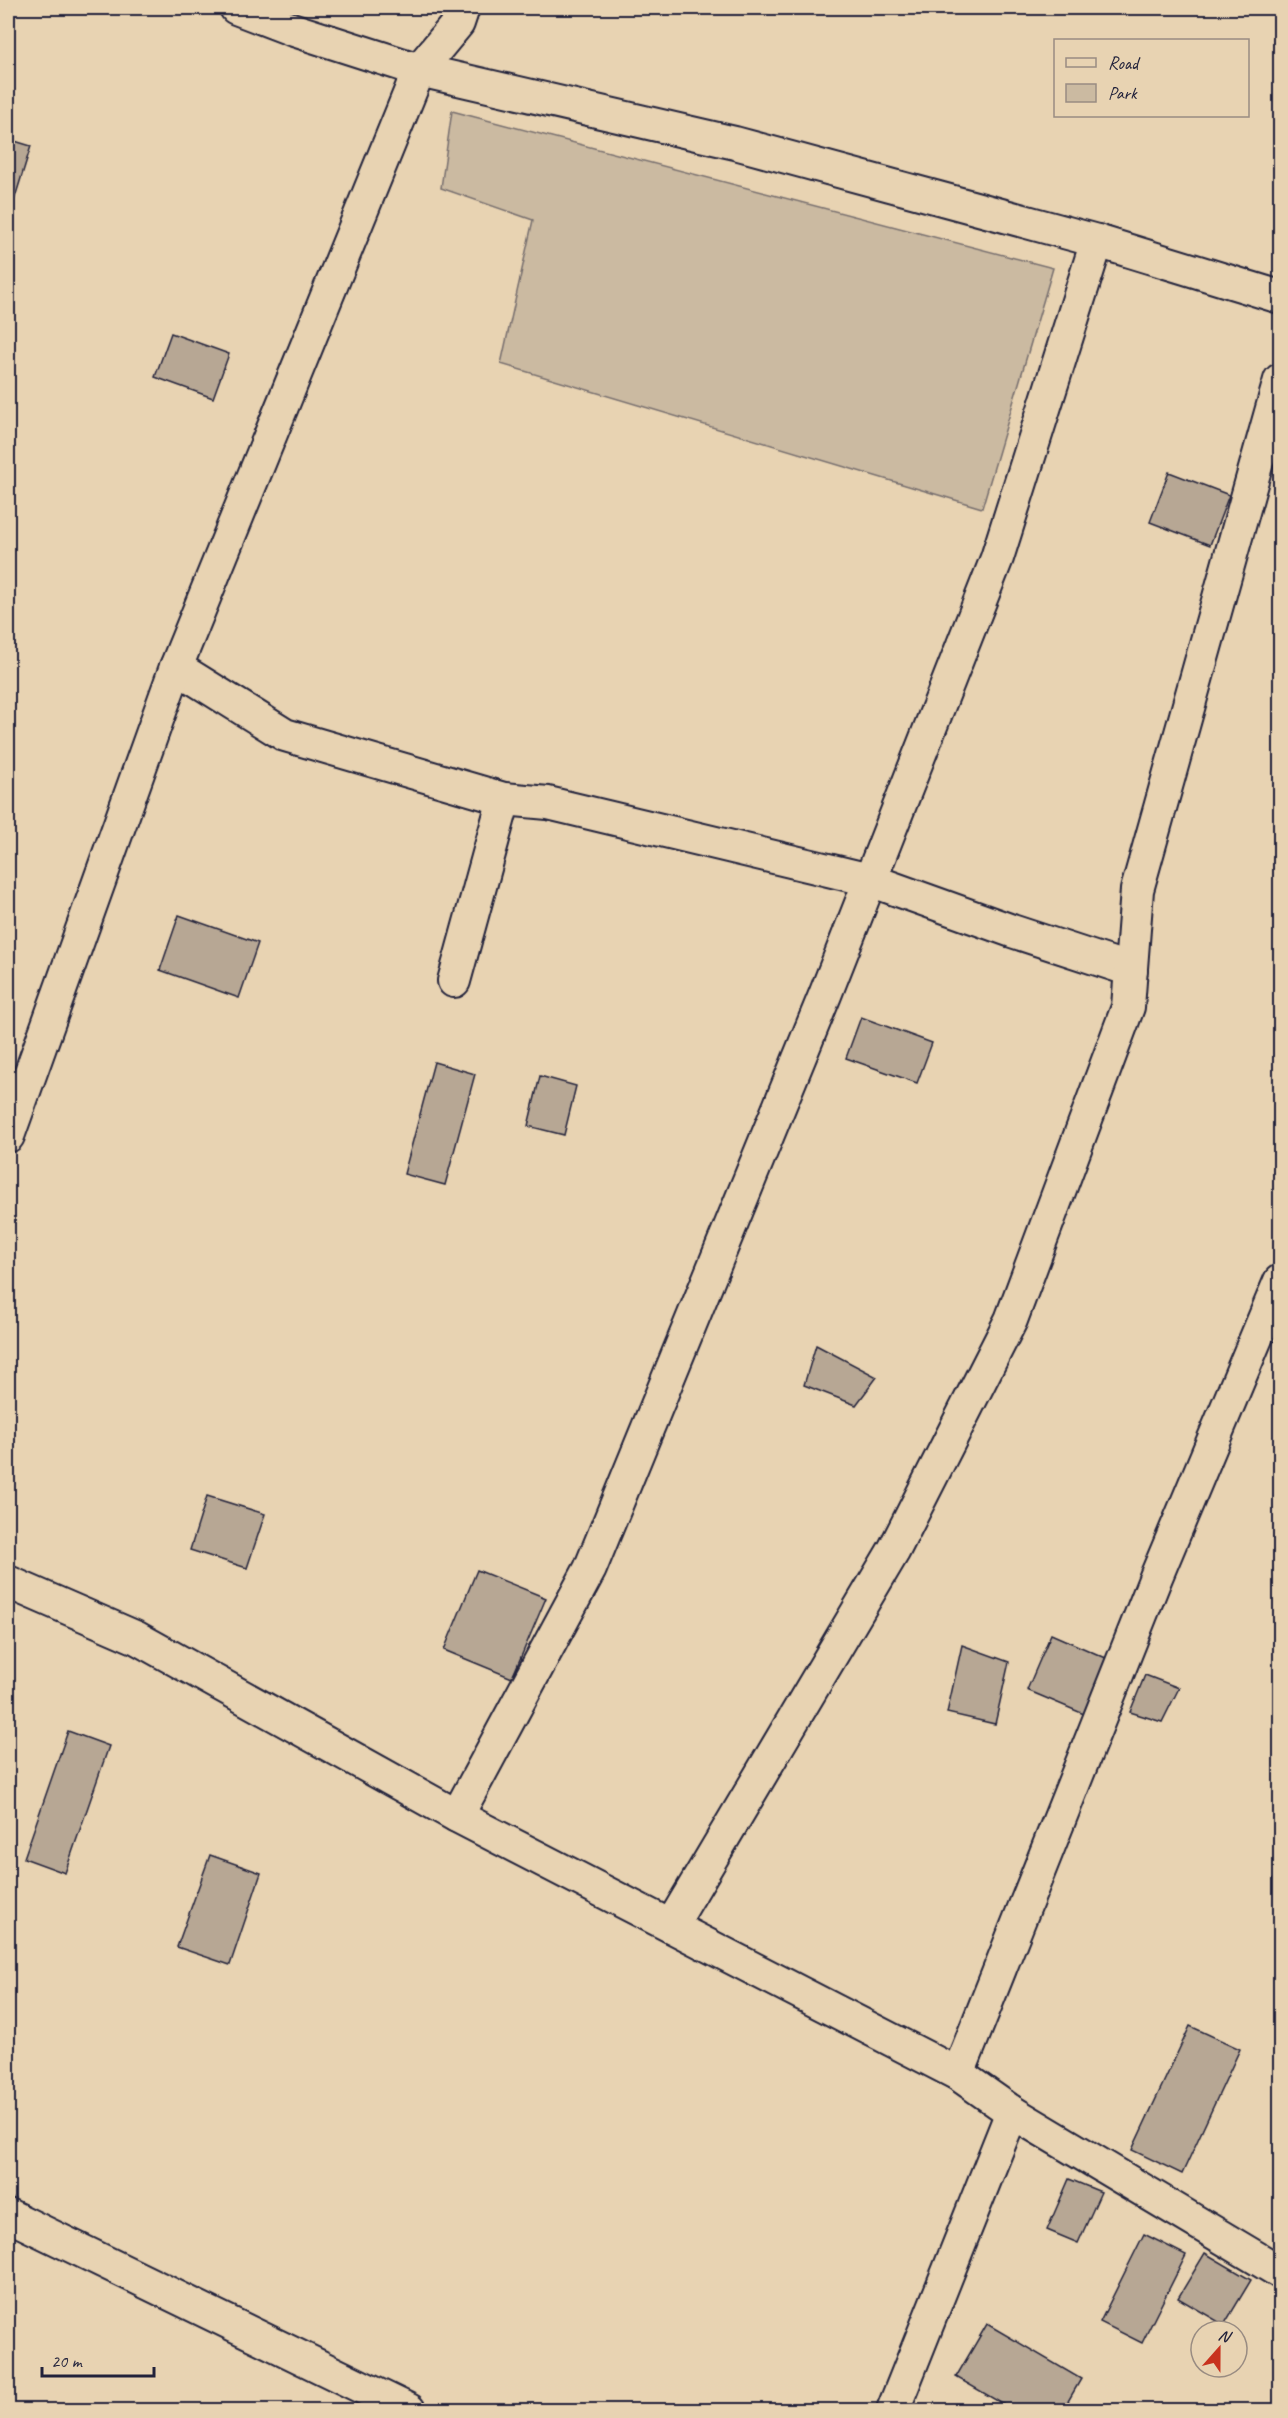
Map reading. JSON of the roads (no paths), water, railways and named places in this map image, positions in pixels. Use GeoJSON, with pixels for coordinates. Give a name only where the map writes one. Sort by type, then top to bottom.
{"type":"FeatureCollection","features":[{"type":"Feature","properties":{"kind":"street"},"geometry":{"type":"LineString","coordinates":[[236,8],[291,29],[419,70],[735,143],[1097,241],[1281,297]]}},
{"type":"Feature","properties":{"kind":"street"},"geometry":{"type":"LineString","coordinates":[[8,1136],[176,667],[419,70],[461,15]]}},
{"type":"Feature","properties":{"kind":"street"},"geometry":{"type":"LineString","coordinates":[[457,1816],[590,1569],[870,880],[997,558],[1097,241]]}},
{"type":"Feature","properties":{"kind":"street"},"geometry":{"type":"LineString","coordinates":[[671,1926],[894,1550],[1011,1320],[1128,1007],[1137,890],[1281,380]]}},
{"type":"Feature","properties":{"kind":"street"},"geometry":{"type":"LineString","coordinates":[[176,667],[285,735],[504,800],[548,804],[870,880],[1012,931],[1131,970]]}},
{"type":"Feature","properties":{"kind":"street"},"geometry":{"type":"LineString","coordinates":[[454,981],[504,800]]}},
{"type":"Feature","properties":{"kind":"street"},"geometry":{"type":"LineString","coordinates":[[958,2074],[1156,1577],[1281,1281]]}},
{"type":"Feature","properties":{"kind":"street"},"geometry":{"type":"LineString","coordinates":[[8,1582],[137,1638],[457,1816],[958,2074],[1012,2112],[1281,2272]]}},
{"type":"Feature","properties":{"kind":"street"},"geometry":{"type":"LineString","coordinates":[[893,2410],[1012,2112]]}},
{"type":"Feature","properties":{"kind":"street"},"geometry":{"type":"LineString","coordinates":[[8,2215],[409,2410]]}}]}
